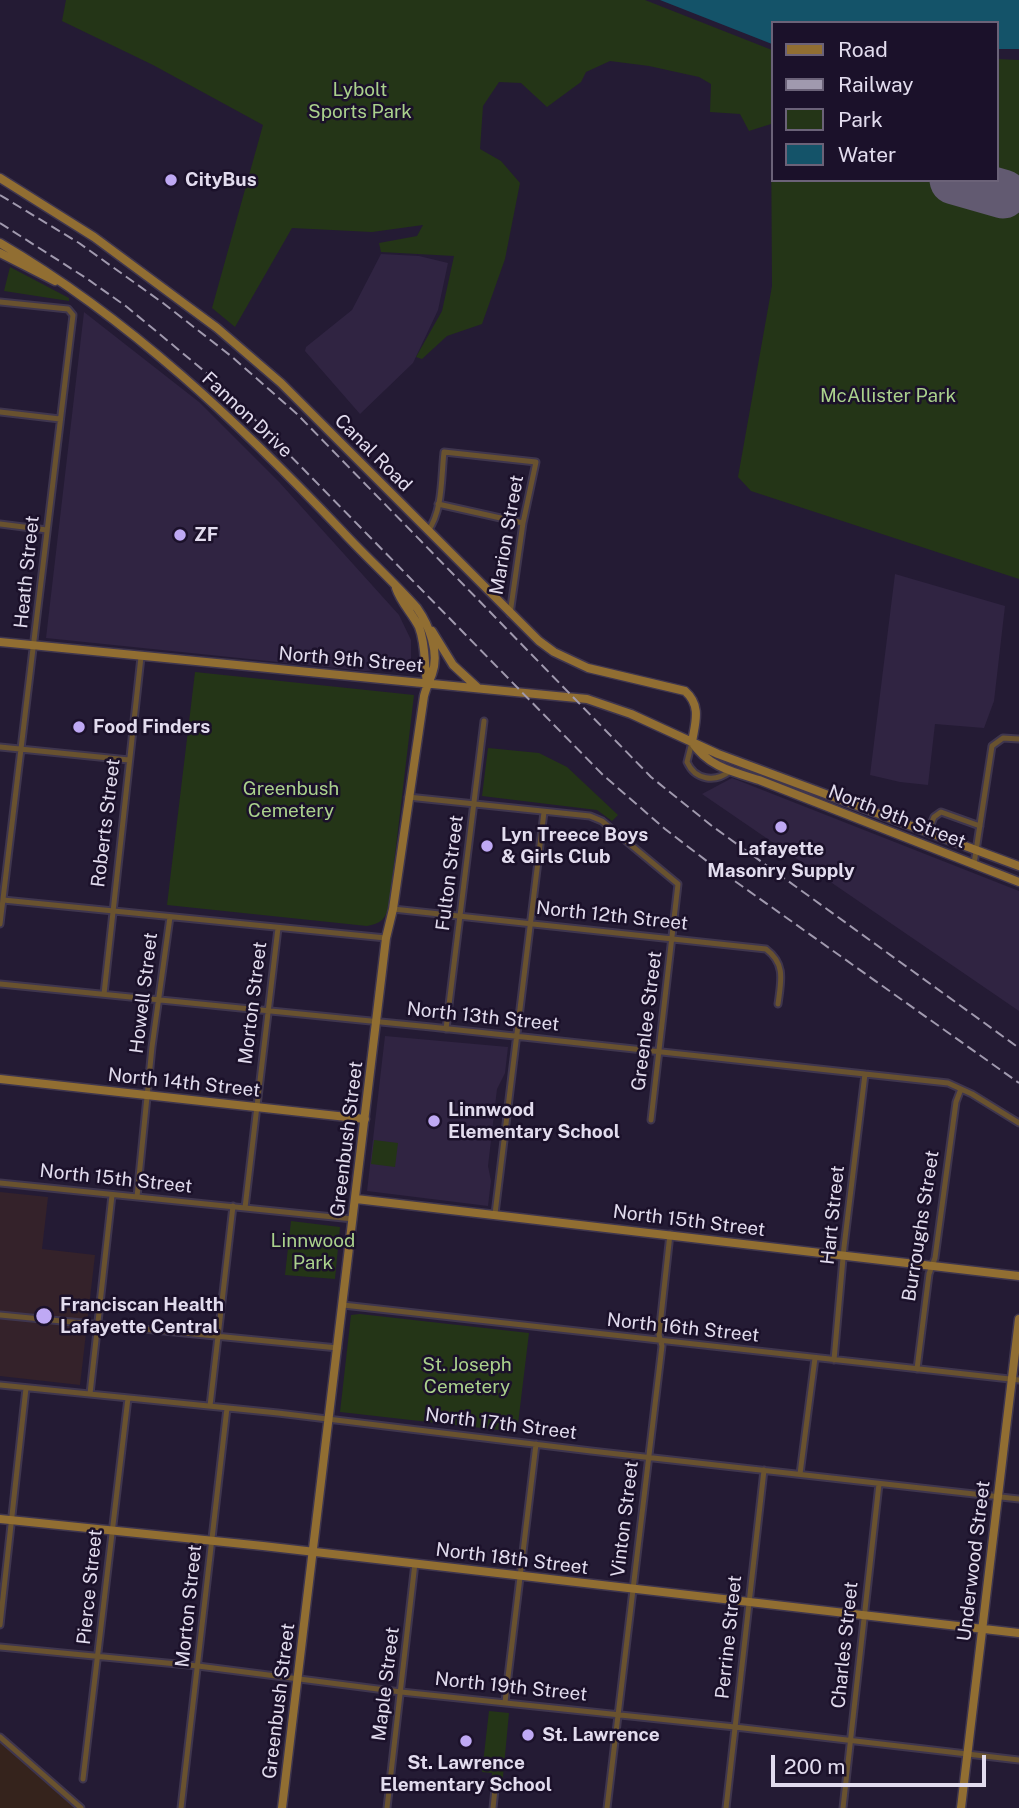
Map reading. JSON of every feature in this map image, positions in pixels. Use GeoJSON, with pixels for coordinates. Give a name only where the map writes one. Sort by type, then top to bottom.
{"type":"FeatureCollection","features":[{"type":"Feature","properties":{"kind":"main road","name":"Canal Road"},"geometry":{"type":"LineString","coordinates":[[0,178],[94,237],[217,328],[281,383],[539,642],[569,660],[604,673],[685,691],[693,698],[696,706],[692,743]]}},
{"type":"Feature","properties":{"kind":"main road","name":"Fannon Drive"},"geometry":{"type":"LineString","coordinates":[[0,243],[50,273],[176,369],[255,442],[417,608],[428,625],[433,647],[433,673],[427,683]]}},
{"type":"Feature","properties":{"kind":"main road","name":"Fannon Drive"},"geometry":{"type":"LineString","coordinates":[[0,253],[61,283]]}},
{"type":"Feature","properties":{"kind":"main road","name":"Fannon Drive"},"geometry":{"type":"LineString","coordinates":[[396,587],[399,598],[408,608],[423,639],[427,683]]}},
{"type":"Feature","properties":{"kind":"main road"},"geometry":{"type":"LineString","coordinates":[[428,625],[453,665],[478,688]]}},
{"type":"Feature","properties":{"kind":"main road","name":"North 9th Street"},"geometry":{"type":"LineString","coordinates":[[0,642],[587,699],[631,713],[692,743],[1019,866]]}},
{"type":"Feature","properties":{"kind":"main road","name":"Greenbush Street"},"geometry":{"type":"LineString","coordinates":[[282,1808],[386,938],[393,909],[427,683]]}},
{"type":"Feature","properties":{"kind":"main road","name":"North 9th Street"},"geometry":{"type":"LineString","coordinates":[[692,743],[700,755],[730,771],[1019,882]]}},
{"type":"Feature","properties":{"kind":"main road","name":"North 14th Street"},"geometry":{"type":"LineString","coordinates":[[0,1079],[366,1119]]}},
{"type":"Feature","properties":{"kind":"main road","name":"North 15th Street"},"geometry":{"type":"LineString","coordinates":[[356,1199],[1019,1276]]}},
{"type":"Feature","properties":{"kind":"main road","name":"Underwood Street"},"geometry":{"type":"LineString","coordinates":[[961,1808],[981,1628],[1015,1380],[1019,1319]]}},
{"type":"Feature","properties":{"kind":"main road","name":"North 18th Street"},"geometry":{"type":"LineString","coordinates":[[0,1519],[415,1563],[1019,1633]]}},
{"type":"Feature","properties":{"kind":"street","name":"Heath Street"},"geometry":{"type":"LineString","coordinates":[[0,302],[68,309],[73,315],[0,924]]}},
{"type":"Feature","properties":{"kind":"street"},"geometry":{"type":"LineString","coordinates":[[0,412],[60,419]]}},
{"type":"Feature","properties":{"kind":"street","name":"Marion Street"},"geometry":{"type":"LineString","coordinates":[[438,504],[444,452],[536,462],[523,523],[510,614]]}},
{"type":"Feature","properties":{"kind":"street"},"geometry":{"type":"LineString","coordinates":[[428,531],[434,523],[438,504],[523,523]]}},
{"type":"Feature","properties":{"kind":"street"},"geometry":{"type":"LineString","coordinates":[[0,524],[47,530]]}},
{"type":"Feature","properties":{"kind":"street","name":"Roberts Street"},"geometry":{"type":"LineString","coordinates":[[104,994],[141,657]]}},
{"type":"Feature","properties":{"kind":"street","name":"Fulton Street"},"geometry":{"type":"LineString","coordinates":[[446,1029],[484,721]]}},
{"type":"Feature","properties":{"kind":"street"},"geometry":{"type":"LineString","coordinates":[[974,864],[992,746],[1003,738],[1019,739]]}},
{"type":"Feature","properties":{"kind":"street"},"geometry":{"type":"LineString","coordinates":[[692,743],[687,762],[692,770],[713,779],[722,778],[730,771]]}},
{"type":"Feature","properties":{"kind":"street"},"geometry":{"type":"LineString","coordinates":[[0,747],[129,760]]}},
{"type":"Feature","properties":{"kind":"street"},"geometry":{"type":"LineString","coordinates":[[408,797],[544,812],[495,1214]]}},
{"type":"Feature","properties":{"kind":"street","name":"Greenlee Street"},"geometry":{"type":"LineString","coordinates":[[544,812],[590,816],[602,821],[678,884],[650,1120]]}},
{"type":"Feature","properties":{"kind":"street"},"geometry":{"type":"LineString","coordinates":[[928,832],[934,817],[941,813],[980,826]]}},
{"type":"Feature","properties":{"kind":"street"},"geometry":{"type":"LineString","coordinates":[[2,900],[386,938]]}},
{"type":"Feature","properties":{"kind":"street","name":"North 12th Street"},"geometry":{"type":"LineString","coordinates":[[393,909],[766,949],[780,965],[778,1004]]}},
{"type":"Feature","properties":{"kind":"street","name":"Howell Street"},"geometry":{"type":"LineString","coordinates":[[137,1197],[158,1000],[170,918]]}},
{"type":"Feature","properties":{"kind":"street","name":"Morton Street"},"geometry":{"type":"LineString","coordinates":[[245,1208],[278,928]]}},
{"type":"Feature","properties":{"kind":"street","name":"North 13th Street"},"geometry":{"type":"LineString","coordinates":[[0,984],[948,1083],[961,1089]]}},
{"type":"Feature","properties":{"kind":"street","name":"Hart Street"},"geometry":{"type":"LineString","coordinates":[[834,1360],[844,1247],[865,1074]]}},
{"type":"Feature","properties":{"kind":"street"},"geometry":{"type":"LineString","coordinates":[[961,1089],[1019,1123]]}},
{"type":"Feature","properties":{"kind":"street","name":"Burroughs Street"},"geometry":{"type":"LineString","coordinates":[[917,1369],[956,1102],[961,1089]]}},
{"type":"Feature","properties":{"kind":"street","name":"North 15th Street"},"geometry":{"type":"LineString","coordinates":[[0,1183],[354,1219]]}},
{"type":"Feature","properties":{"kind":"street"},"geometry":{"type":"LineString","coordinates":[[90,1394],[112,1195]]}},
{"type":"Feature","properties":{"kind":"street"},"geometry":{"type":"LineString","coordinates":[[210,1406],[233,1206]]}},
{"type":"Feature","properties":{"kind":"street","name":"Vinton Street"},"geometry":{"type":"LineString","coordinates":[[607,1808],[662,1346],[660,1341],[670,1234]]}},
{"type":"Feature","properties":{"kind":"street","name":"North 16th Street"},"geometry":{"type":"LineString","coordinates":[[343,1306],[1015,1380]]}},
{"type":"Feature","properties":{"kind":"street"},"geometry":{"type":"LineString","coordinates":[[0,1315],[338,1348]]}},
{"type":"Feature","properties":{"kind":"street"},"geometry":{"type":"LineString","coordinates":[[800,1474],[815,1358]]}},
{"type":"Feature","properties":{"kind":"street","name":"North 17th Street"},"geometry":{"type":"LineString","coordinates":[[0,1385],[329,1419],[1019,1499]]}},
{"type":"Feature","properties":{"kind":"street"},"geometry":{"type":"LineString","coordinates":[[0,1625],[26,1388]]}},
{"type":"Feature","properties":{"kind":"street","name":"Pierce Street"},"geometry":{"type":"LineString","coordinates":[[83,1779],[128,1398]]}},
{"type":"Feature","properties":{"kind":"street","name":"Morton Street"},"geometry":{"type":"LineString","coordinates":[[181,1808],[227,1408]]}},
{"type":"Feature","properties":{"kind":"street"},"geometry":{"type":"LineString","coordinates":[[505,1702],[536,1444]]}},
{"type":"Feature","properties":{"kind":"street","name":"Perrine Street"},"geometry":{"type":"LineString","coordinates":[[726,1808],[764,1470]]}},
{"type":"Feature","properties":{"kind":"street","name":"Charles Street"},"geometry":{"type":"LineString","coordinates":[[843,1808],[879,1484]]}},
{"type":"Feature","properties":{"kind":"street","name":"Maple Street"},"geometry":{"type":"LineString","coordinates":[[387,1808],[415,1563]]}},
{"type":"Feature","properties":{"kind":"street","name":"North 19th Street"},"geometry":{"type":"LineString","coordinates":[[0,1647],[198,1666],[401,1692],[1019,1760]]}},
{"type":"Feature","properties":{"kind":"street"},"geometry":{"type":"LineString","coordinates":[[0,1737],[81,1808]]}},
{"type":"Feature","properties":{"kind":"street"},"geometry":{"type":"LineString","coordinates":[[493,1808],[495,1789]]}},
{"type":"Feature","properties":{"kind":"shaded area"},"geometry":{"type":"Polygon","coordinates":[[[381,254],[419,256],[448,263],[438,310],[413,363],[360,414],[305,351],[306,347],[352,310],[381,254]]]}},
{"type":"Feature","properties":{"kind":"shaded area"},"geometry":{"type":"Polygon","coordinates":[[[84,312],[199,402],[280,483],[399,615],[411,640],[411,664],[408,667],[365,671],[46,638],[84,312]]]}},
{"type":"Feature","properties":{"kind":"shaded area"},"geometry":{"type":"Polygon","coordinates":[[[895,574],[1005,606],[994,701],[984,728],[935,724],[928,785],[870,775],[895,574]]]}},
{"type":"Feature","properties":{"kind":"shaded area"},"geometry":{"type":"Polygon","coordinates":[[[732,778],[1019,891],[1019,1011],[702,794],[732,778]]]}},
{"type":"Feature","properties":{"kind":"shaded area"},"geometry":{"type":"Polygon","coordinates":[[[385,1036],[508,1047],[505,1073],[497,1089],[488,1166],[491,1181],[488,1206],[367,1191],[385,1036]]]}},
{"type":"Feature","properties":{"kind":"shaded area","name":"Franciscan Health Lafayette Central"},"geometry":{"type":"Polygon","coordinates":[[[0,1192],[48,1197],[42,1249],[95,1255],[80,1385],[0,1376],[0,1192]]]}},
{"type":"Feature","properties":{"kind":"shaded area"},"geometry":{"type":"Polygon","coordinates":[[[0,1737],[81,1808],[0,1808],[0,1737]]]}},
{"type":"Feature","properties":{"kind":"green space","name":"Lybolt Sports Park"},"geometry":{"type":"Polygon","coordinates":[[[66,0],[645,0],[771,50],[771,124],[749,131],[740,114],[710,112],[711,84],[699,77],[649,66],[610,61],[586,72],[581,82],[547,107],[521,83],[499,82],[483,106],[480,149],[501,161],[520,183],[505,259],[482,324],[447,336],[422,359],[416,357],[442,311],[454,256],[381,252],[379,243],[417,236],[423,225],[372,232],[292,228],[235,327],[212,308],[263,125],[153,65],[62,21],[66,0]]]}},
{"type":"Feature","properties":{"kind":"green space","name":"McAllister Park"},"geometry":{"type":"Polygon","coordinates":[[[998,59],[1019,60],[1019,579],[751,491],[738,477],[772,286],[771,182],[998,182],[998,59]]]}},
{"type":"Feature","properties":{"kind":"green space"},"geometry":{"type":"Polygon","coordinates":[[[10,267],[69,298],[69,301],[4,291],[10,267]]]}},
{"type":"Feature","properties":{"kind":"green space","name":"Greenbush Cemetery"},"geometry":{"type":"Polygon","coordinates":[[[195,672],[414,695],[389,906],[382,920],[367,926],[167,905],[195,672]]]}},
{"type":"Feature","properties":{"kind":"green space"},"geometry":{"type":"Polygon","coordinates":[[[488,748],[539,753],[567,767],[618,815],[612,821],[597,810],[482,796],[488,748]]]}},
{"type":"Feature","properties":{"kind":"green space"},"geometry":{"type":"Polygon","coordinates":[[[374,1140],[398,1143],[395,1167],[371,1164],[374,1140]]]}},
{"type":"Feature","properties":{"kind":"green space","name":"Linnwood Park"},"geometry":{"type":"Polygon","coordinates":[[[291,1221],[340,1227],[335,1279],[285,1275],[291,1221]]]}},
{"type":"Feature","properties":{"kind":"green space","name":"St. Joseph Cemetery"},"geometry":{"type":"Polygon","coordinates":[[[351,1315],[529,1333],[517,1432],[340,1412],[351,1315]]]}},
{"type":"Feature","properties":{"kind":"green space"},"geometry":{"type":"Polygon","coordinates":[[[489,1711],[509,1713],[502,1787],[491,1785],[492,1773],[482,1772],[489,1711]]]}},
{"type":"Feature","properties":{"kind":"water"},"geometry":{"type":"Polygon","coordinates":[[[660,0],[1019,0],[1019,49],[998,49],[998,21],[771,21],[771,44],[660,0]]]}},
{"type":"Feature","properties":{"kind":"runway"},"geometry":{"type":"LineString","coordinates":[[961,182],[1003,194]]}},
{"type":"Feature","properties":{"kind":"railway"},"geometry":{"type":"LineString","coordinates":[[0,195],[79,243],[163,303],[231,356],[297,414],[651,777],[712,826],[1019,1048]]}},
{"type":"Feature","properties":{"kind":"railway"},"geometry":{"type":"LineString","coordinates":[[0,223],[127,307],[221,385],[603,775],[665,829],[1019,1083]]}},
{"type":"Feature","properties":{"kind":"place","name":"CityBus"},"geometry":{"type":"Point","coordinates":[171,180]}},
{"type":"Feature","properties":{"kind":"place","name":"ZF"},"geometry":{"type":"Point","coordinates":[180,535]}},
{"type":"Feature","properties":{"kind":"place","name":"Food Finders"},"geometry":{"type":"Point","coordinates":[79,727]}},
{"type":"Feature","properties":{"kind":"place","name":"Lafayette Masonry Supply"},"geometry":{"type":"Point","coordinates":[781,827]}},
{"type":"Feature","properties":{"kind":"place","name":"Lyn Treece Boys & Girls Club"},"geometry":{"type":"Point","coordinates":[487,846]}},
{"type":"Feature","properties":{"kind":"place","name":"Linnwood Elementary School"},"geometry":{"type":"Point","coordinates":[434,1121]}},
{"type":"Feature","properties":{"kind":"place","name":"Franciscan Health Lafayette Central"},"geometry":{"type":"Point","coordinates":[44,1316]}},
{"type":"Feature","properties":{"kind":"place","name":"St. Lawrence"},"geometry":{"type":"Point","coordinates":[528,1735]}},
{"type":"Feature","properties":{"kind":"place","name":"St. Lawrence Elementary School"},"geometry":{"type":"Point","coordinates":[466,1741]}}]}
